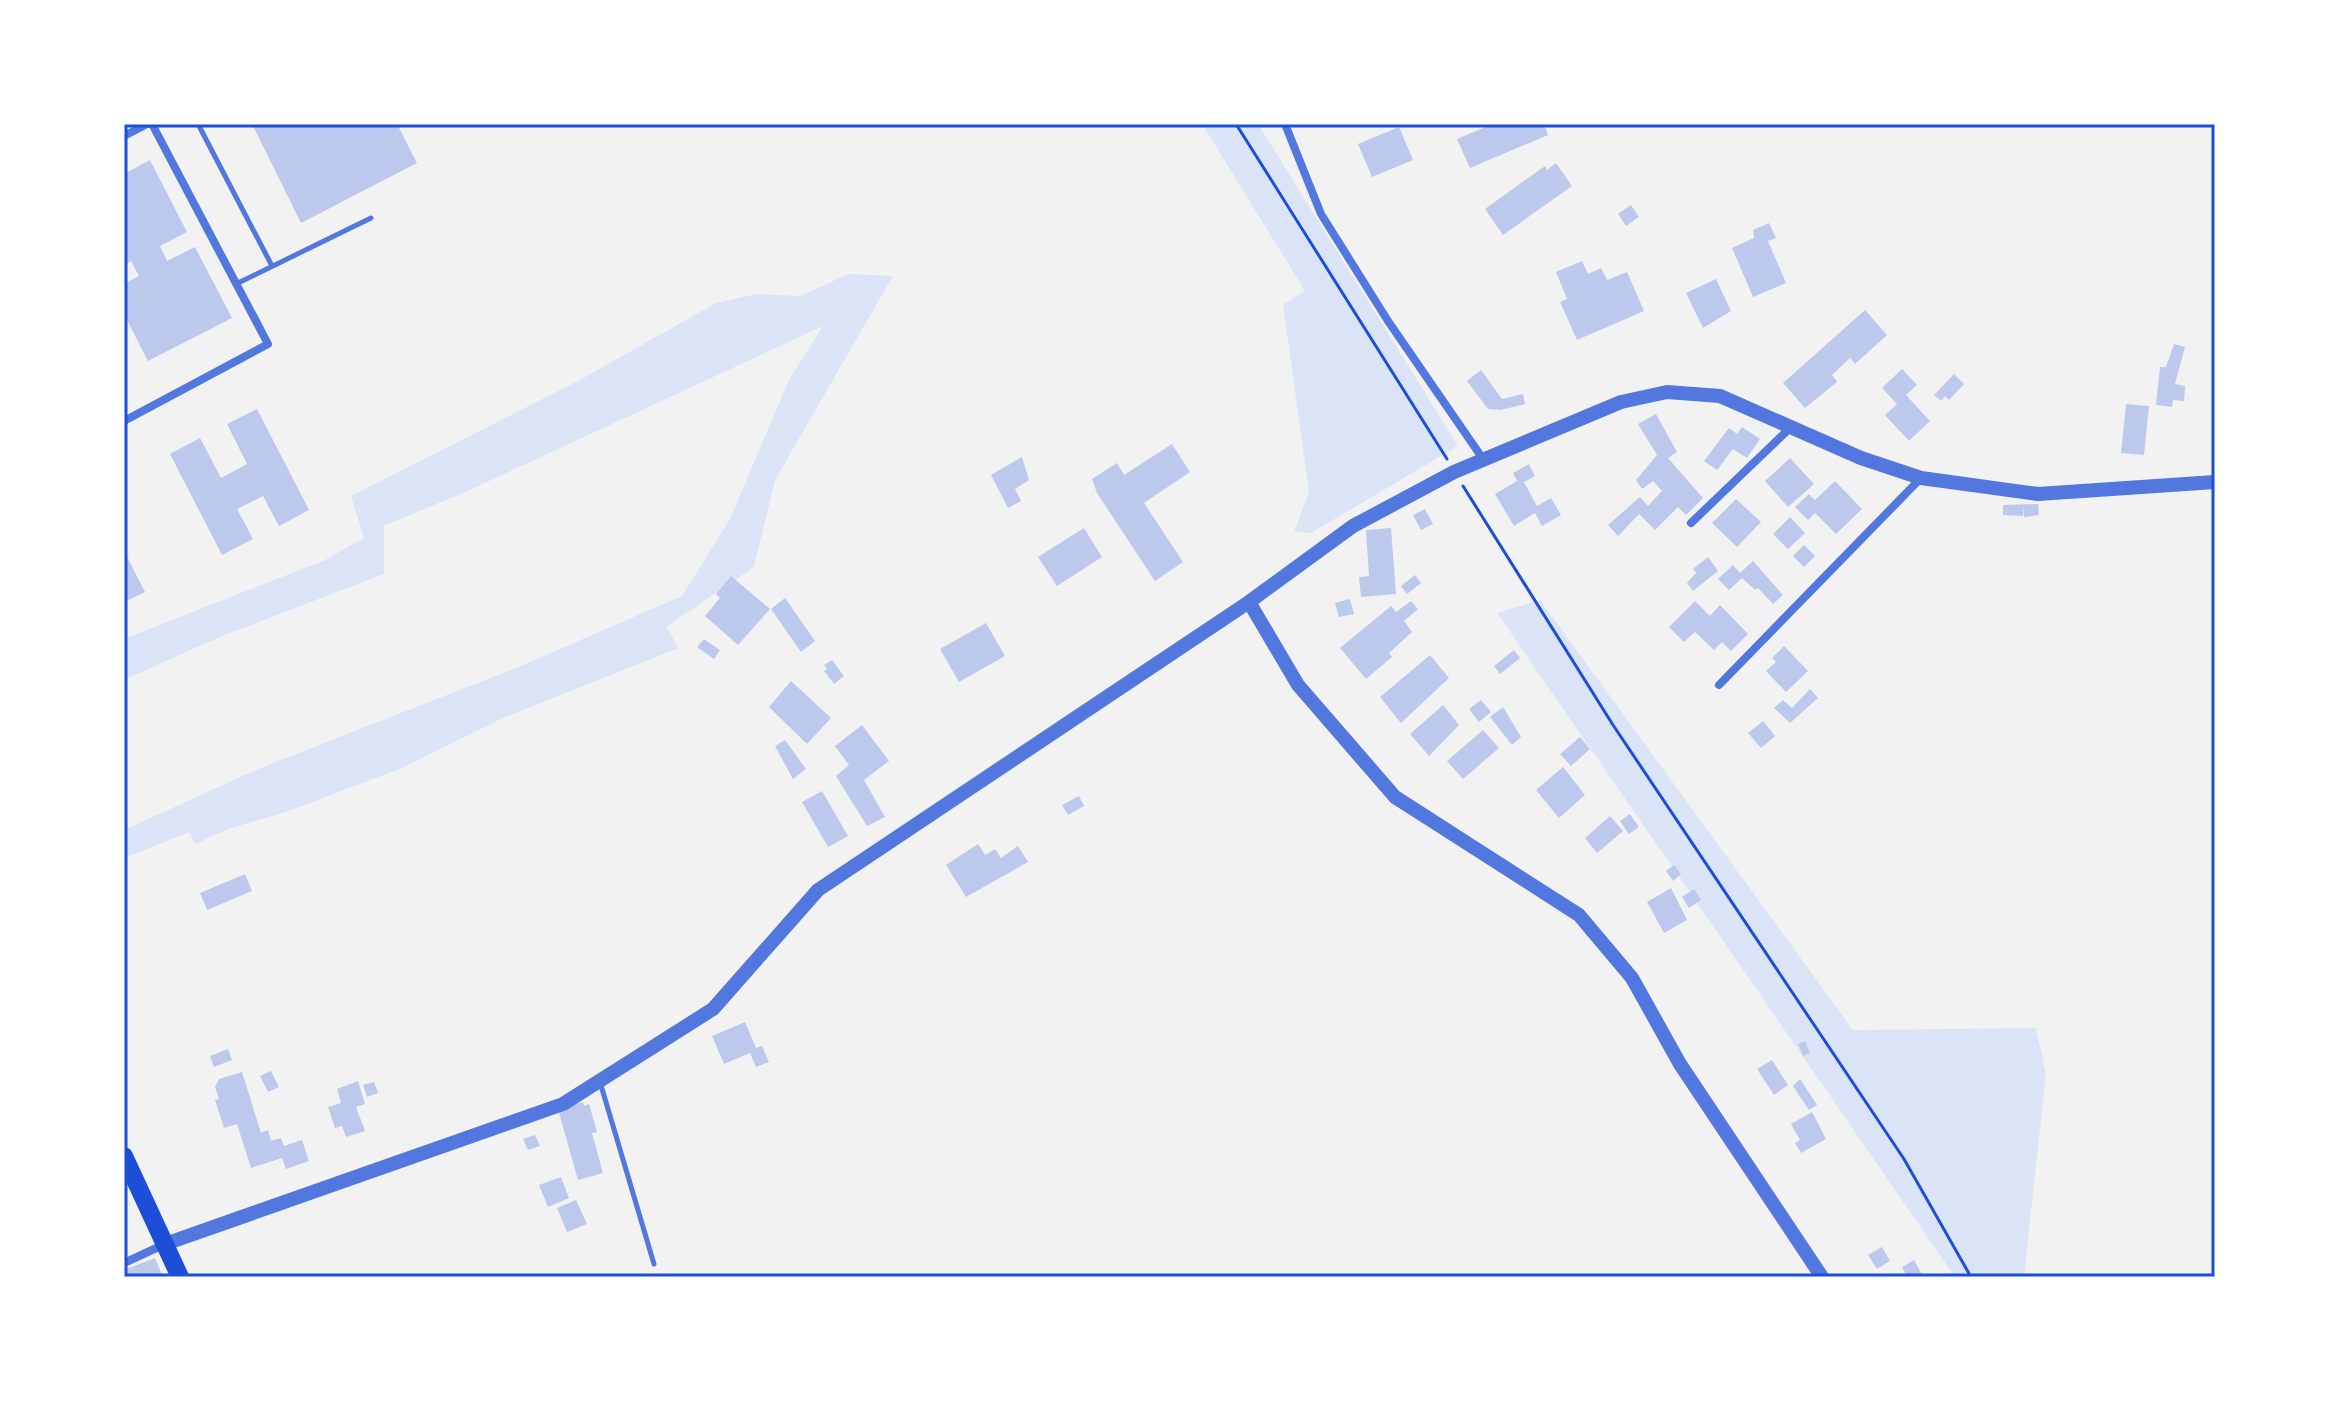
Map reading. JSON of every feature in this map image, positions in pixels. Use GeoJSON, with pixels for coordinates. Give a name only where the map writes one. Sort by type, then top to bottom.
{"type":"FeatureCollection","features":[{"type":"Feature","properties":{"kind":"main road"},"geometry":{"type":"LineString","coordinates":[[124,1156],[180,1277]]}},
{"type":"Feature","properties":{"kind":"street"},"geometry":{"type":"LineString","coordinates":[[1285,124],[1321,214],[1388,321],[1483,459]]}},
{"type":"Feature","properties":{"kind":"street"},"geometry":{"type":"LineString","coordinates":[[124,421],[268,344],[154,125],[127,131]]}},
{"type":"Feature","properties":{"kind":"street"},"geometry":{"type":"LineString","coordinates":[[124,1263],[165,1244],[563,1104],[713,1009],[818,890],[1249,602],[1353,526],[1451,467],[1483,459],[1621,402],[1667,392],[1720,396],[1790,428],[1921,478],[2038,494],[2215,482]]}},
{"type":"Feature","properties":{"kind":"street"},"geometry":{"type":"LineString","coordinates":[[1691,523],[1790,428]]}},
{"type":"Feature","properties":{"kind":"street"},"geometry":{"type":"LineString","coordinates":[[1719,685],[1921,478]]}},
{"type":"Feature","properties":{"kind":"street"},"geometry":{"type":"LineString","coordinates":[[1249,602],[1298,685],[1395,797],[1579,915],[1632,978],[1680,1064],[1822,1277]]}},
{"type":"Feature","properties":{"kind":"lane"},"geometry":{"type":"LineString","coordinates":[[198,124],[272,266]]}},
{"type":"Feature","properties":{"kind":"lane"},"geometry":{"type":"LineString","coordinates":[[236,284],[371,218]]}},
{"type":"Feature","properties":{"kind":"lane"},"geometry":{"type":"LineString","coordinates":[[600,1081],[654,1264]]}},
{"type":"Feature","properties":{"kind":"path"},"geometry":{"type":"LineString","coordinates":[[1236,124],[1613,725],[1904,1159],[1971,1277]]}},
{"type":"Feature","properties":{"kind":"shaded area"},"geometry":{"type":"Polygon","coordinates":[[[1202,124],[1258,124],[1458,446],[1311,533],[1294,532],[1309,492],[1283,305],[1305,291],[1202,124]]]}},
{"type":"Feature","properties":{"kind":"shaded area"},"geometry":{"type":"Polygon","coordinates":[[[848,274],[893,276],[775,480],[754,567],[666,627],[679,648],[503,718],[402,768],[286,812],[231,828],[195,844],[189,832],[124,858],[124,830],[258,769],[518,667],[682,596],[730,519],[789,380],[823,326],[472,489],[384,526],[384,574],[222,636],[124,680],[124,639],[325,560],[364,538],[351,496],[580,380],[716,303],[756,294],[801,296],[848,274]]]}},
{"type":"Feature","properties":{"kind":"shaded area"},"geometry":{"type":"Polygon","coordinates":[[[1540,600],[1853,1030],[2036,1028],[2046,1074],[2024,1277],[1955,1277],[1497,613],[1540,600]]]}},
{"type":"Feature","properties":{"kind":"building"},"geometry":{"type":"Polygon","coordinates":[[[252,124],[397,124],[417,163],[301,223],[252,124]]]}},
{"type":"Feature","properties":{"kind":"building"},"geometry":{"type":"Polygon","coordinates":[[[1493,124],[1544,124],[1548,135],[1470,168],[1457,139],[1493,124]]]}},
{"type":"Feature","properties":{"kind":"building"},"geometry":{"type":"Polygon","coordinates":[[[1399,127],[1413,160],[1372,177],[1358,144],[1399,127]]]}},
{"type":"Feature","properties":{"kind":"building"},"geometry":{"type":"Polygon","coordinates":[[[150,160],[187,232],[160,246],[167,261],[195,247],[232,318],[148,361],[124,314],[124,284],[139,276],[131,261],[124,265],[124,174],[150,160]]]}},
{"type":"Feature","properties":{"kind":"building"},"geometry":{"type":"Polygon","coordinates":[[[1556,163],[1572,186],[1503,235],[1485,209],[1545,166],[1547,170],[1556,163]]]}},
{"type":"Feature","properties":{"kind":"building"},"geometry":{"type":"Polygon","coordinates":[[[1631,205],[1639,217],[1626,226],[1618,214],[1631,205]]]}},
{"type":"Feature","properties":{"kind":"building"},"geometry":{"type":"Polygon","coordinates":[[[1769,223],[1776,238],[1768,241],[1786,283],[1753,297],[1732,248],[1754,238],[1753,230],[1769,223]]]}},
{"type":"Feature","properties":{"kind":"building"},"geometry":{"type":"Polygon","coordinates":[[[1582,261],[1588,274],[1601,268],[1607,280],[1627,272],[1644,311],[1577,340],[1560,302],[1567,299],[1556,272],[1582,261]]]}},
{"type":"Feature","properties":{"kind":"building"},"geometry":{"type":"Polygon","coordinates":[[[1716,279],[1731,311],[1703,328],[1686,293],[1716,279]]]}},
{"type":"Feature","properties":{"kind":"building"},"geometry":{"type":"Polygon","coordinates":[[[1865,310],[1887,335],[1855,364],[1850,358],[1832,375],[1837,382],[1805,408],[1783,383],[1865,310]]]}},
{"type":"Feature","properties":{"kind":"building"},"geometry":{"type":"Polygon","coordinates":[[[2174,344],[2185,347],[2175,384],[2185,386],[2184,401],[2173,400],[2172,407],[2156,405],[2160,367],[2166,367],[2174,344]]]}},
{"type":"Feature","properties":{"kind":"building"},"geometry":{"type":"Polygon","coordinates":[[[1902,369],[1917,385],[1906,395],[1930,421],[1909,441],[1885,415],[1897,404],[1882,388],[1902,369]]]}},
{"type":"Feature","properties":{"kind":"building"},"geometry":{"type":"Polygon","coordinates":[[[1481,370],[1502,399],[1523,394],[1525,404],[1501,410],[1488,409],[1467,381],[1481,370]]]}},
{"type":"Feature","properties":{"kind":"building"},"geometry":{"type":"Polygon","coordinates":[[[1954,374],[1964,384],[1949,400],[1945,396],[1941,401],[1934,395],[1954,374]]]}},
{"type":"Feature","properties":{"kind":"building"},"geometry":{"type":"Polygon","coordinates":[[[2126,404],[2149,406],[2144,455],[2121,453],[2126,404]]]}},
{"type":"Feature","properties":{"kind":"building"},"geometry":{"type":"Polygon","coordinates":[[[257,409],[309,510],[279,526],[263,496],[237,509],[253,539],[222,555],[170,454],[200,438],[221,478],[247,464],[227,424],[257,409]]]}},
{"type":"Feature","properties":{"kind":"building"},"geometry":{"type":"Polygon","coordinates":[[[1656,414],[1677,452],[1668,458],[1703,498],[1686,515],[1678,507],[1655,530],[1639,514],[1618,536],[1608,525],[1640,497],[1648,506],[1662,491],[1653,481],[1642,489],[1636,480],[1657,455],[1638,424],[1656,414]]]}},
{"type":"Feature","properties":{"kind":"building"},"geometry":{"type":"Polygon","coordinates":[[[1742,427],[1760,439],[1747,458],[1733,449],[1717,470],[1704,461],[1729,428],[1737,434],[1742,427]]]}},
{"type":"Feature","properties":{"kind":"building"},"geometry":{"type":"Polygon","coordinates":[[[1172,444],[1190,472],[1144,503],[1183,562],[1155,581],[1097,493],[1092,479],[1117,463],[1124,475],[1172,444]]]}},
{"type":"Feature","properties":{"kind":"building"},"geometry":{"type":"Polygon","coordinates":[[[1022,457],[1029,480],[1015,489],[1021,501],[1008,508],[991,475],[1022,457]]]}},
{"type":"Feature","properties":{"kind":"building"},"geometry":{"type":"Polygon","coordinates":[[[1790,458],[1814,484],[1788,507],[1765,481],[1790,458]]]}},
{"type":"Feature","properties":{"kind":"building"},"geometry":{"type":"Polygon","coordinates":[[[1529,464],[1535,476],[1524,482],[1537,506],[1551,498],[1561,515],[1542,526],[1535,513],[1514,526],[1495,494],[1517,481],[1513,473],[1529,464]]]}},
{"type":"Feature","properties":{"kind":"building"},"geometry":{"type":"Polygon","coordinates":[[[1835,481],[1862,509],[1836,534],[1815,513],[1808,520],[1795,507],[1809,494],[1815,500],[1835,481]]]}},
{"type":"Feature","properties":{"kind":"building"},"geometry":{"type":"Polygon","coordinates":[[[1736,499],[1761,522],[1737,547],[1712,523],[1736,499]]]}},
{"type":"Feature","properties":{"kind":"building"},"geometry":{"type":"Polygon","coordinates":[[[2038,504],[2039,515],[2024,517],[2023,506],[2023,516],[2003,515],[2003,505],[2038,504]]]}},
{"type":"Feature","properties":{"kind":"building"},"geometry":{"type":"Polygon","coordinates":[[[1425,509],[1433,524],[1421,530],[1413,515],[1425,509]]]}},
{"type":"Feature","properties":{"kind":"building"},"geometry":{"type":"Polygon","coordinates":[[[1790,517],[1805,533],[1788,549],[1773,534],[1790,517]]]}},
{"type":"Feature","properties":{"kind":"building"},"geometry":{"type":"Polygon","coordinates":[[[1084,528],[1102,557],[1057,586],[1038,557],[1084,528]]]}},
{"type":"Feature","properties":{"kind":"building"},"geometry":{"type":"Polygon","coordinates":[[[1391,528],[1396,594],[1361,597],[1359,577],[1369,576],[1366,530],[1391,528]]]}},
{"type":"Feature","properties":{"kind":"building"},"geometry":{"type":"Polygon","coordinates":[[[1804,545],[1815,556],[1804,567],[1793,556],[1804,545]]]}},
{"type":"Feature","properties":{"kind":"building"},"geometry":{"type":"Polygon","coordinates":[[[124,551],[145,592],[124,602],[124,551]]]}},
{"type":"Feature","properties":{"kind":"building"},"geometry":{"type":"Polygon","coordinates":[[[1708,557],[1718,571],[1693,591],[1687,583],[1696,573],[1693,569],[1708,557]]]}},
{"type":"Feature","properties":{"kind":"building"},"geometry":{"type":"Polygon","coordinates":[[[1753,561],[1783,595],[1773,604],[1758,588],[1755,590],[1742,578],[1729,590],[1718,579],[1733,565],[1740,573],[1753,561]]]}},
{"type":"Feature","properties":{"kind":"building"},"geometry":{"type":"Polygon","coordinates":[[[1415,575],[1421,583],[1407,594],[1401,586],[1415,575]]]}},
{"type":"Feature","properties":{"kind":"building"},"geometry":{"type":"Polygon","coordinates":[[[731,576],[770,609],[738,645],[705,616],[720,598],[716,594],[731,576]]]}},
{"type":"Feature","properties":{"kind":"building"},"geometry":{"type":"Polygon","coordinates":[[[785,598],[815,641],[801,652],[771,609],[785,598]]]}},
{"type":"Feature","properties":{"kind":"building"},"geometry":{"type":"Polygon","coordinates":[[[1350,599],[1354,614],[1339,617],[1335,603],[1350,599]]]}},
{"type":"Feature","properties":{"kind":"building"},"geometry":{"type":"Polygon","coordinates":[[[1411,601],[1418,609],[1404,621],[1412,632],[1389,653],[1392,657],[1366,679],[1340,648],[1391,606],[1396,612],[1411,601]]]}},
{"type":"Feature","properties":{"kind":"building"},"geometry":{"type":"Polygon","coordinates":[[[1695,601],[1710,616],[1720,605],[1748,634],[1731,651],[1722,642],[1714,650],[1695,632],[1684,642],[1669,627],[1695,601]]]}},
{"type":"Feature","properties":{"kind":"building"},"geometry":{"type":"Polygon","coordinates":[[[986,623],[1005,656],[959,682],[940,649],[986,623]]]}},
{"type":"Feature","properties":{"kind":"building"},"geometry":{"type":"Polygon","coordinates":[[[704,639],[720,650],[714,659],[697,647],[704,639]]]}},
{"type":"Feature","properties":{"kind":"building"},"geometry":{"type":"Polygon","coordinates":[[[1784,646],[1808,671],[1786,692],[1766,671],[1776,662],[1772,658],[1784,646]]]}},
{"type":"Feature","properties":{"kind":"building"},"geometry":{"type":"Polygon","coordinates":[[[1514,650],[1520,658],[1500,674],[1494,666],[1514,650]]]}},
{"type":"Feature","properties":{"kind":"building"},"geometry":{"type":"Polygon","coordinates":[[[1430,655],[1449,678],[1401,723],[1380,697],[1430,655]]]}},
{"type":"Feature","properties":{"kind":"building"},"geometry":{"type":"Polygon","coordinates":[[[832,660],[844,676],[834,684],[824,671],[827,669],[824,665],[832,660]]]}},
{"type":"Feature","properties":{"kind":"building"},"geometry":{"type":"Polygon","coordinates":[[[791,681],[831,718],[807,744],[769,707],[791,681]]]}},
{"type":"Feature","properties":{"kind":"building"},"geometry":{"type":"Polygon","coordinates":[[[1810,689],[1818,698],[1790,723],[1774,708],[1783,700],[1792,708],[1810,689]]]}},
{"type":"Feature","properties":{"kind":"building"},"geometry":{"type":"Polygon","coordinates":[[[1481,700],[1491,712],[1479,722],[1469,709],[1481,700]]]}},
{"type":"Feature","properties":{"kind":"building"},"geometry":{"type":"Polygon","coordinates":[[[1443,705],[1459,725],[1429,756],[1410,734],[1443,705]]]}},
{"type":"Feature","properties":{"kind":"building"},"geometry":{"type":"Polygon","coordinates":[[[1503,707],[1521,737],[1512,745],[1490,717],[1503,707]]]}},
{"type":"Feature","properties":{"kind":"building"},"geometry":{"type":"Polygon","coordinates":[[[1763,721],[1775,736],[1761,748],[1748,733],[1763,721]]]}},
{"type":"Feature","properties":{"kind":"building"},"geometry":{"type":"Polygon","coordinates":[[[862,725],[889,761],[864,780],[885,817],[867,826],[836,776],[849,765],[835,746],[862,725]]]}},
{"type":"Feature","properties":{"kind":"building"},"geometry":{"type":"Polygon","coordinates":[[[1483,730],[1499,748],[1463,779],[1447,761],[1483,730]]]}},
{"type":"Feature","properties":{"kind":"building"},"geometry":{"type":"Polygon","coordinates":[[[1580,737],[1590,749],[1571,766],[1560,754],[1580,737]]]}},
{"type":"Feature","properties":{"kind":"building"},"geometry":{"type":"Polygon","coordinates":[[[785,740],[806,769],[793,779],[775,746],[785,740]]]}},
{"type":"Feature","properties":{"kind":"building"},"geometry":{"type":"Polygon","coordinates":[[[1563,767],[1585,795],[1559,818],[1536,790],[1563,767]]]}},
{"type":"Feature","properties":{"kind":"building"},"geometry":{"type":"Polygon","coordinates":[[[822,791],[848,836],[828,847],[802,802],[822,791]]]}},
{"type":"Feature","properties":{"kind":"building"},"geometry":{"type":"Polygon","coordinates":[[[1079,796],[1084,806],[1068,815],[1062,805],[1079,796]]]}},
{"type":"Feature","properties":{"kind":"building"},"geometry":{"type":"Polygon","coordinates":[[[1630,814],[1639,827],[1629,834],[1620,821],[1630,814]]]}},
{"type":"Feature","properties":{"kind":"building"},"geometry":{"type":"Polygon","coordinates":[[[1610,816],[1623,831],[1597,853],[1585,838],[1610,816]]]}},
{"type":"Feature","properties":{"kind":"building"},"geometry":{"type":"Polygon","coordinates":[[[978,844],[985,855],[995,849],[1001,858],[1018,846],[1028,862],[966,897],[946,865],[978,844]]]}},
{"type":"Feature","properties":{"kind":"building"},"geometry":{"type":"Polygon","coordinates":[[[1674,865],[1681,874],[1673,881],[1666,871],[1674,865]]]}},
{"type":"Feature","properties":{"kind":"building"},"geometry":{"type":"Polygon","coordinates":[[[245,874],[252,891],[207,910],[200,893],[245,874]]]}},
{"type":"Feature","properties":{"kind":"building"},"geometry":{"type":"Polygon","coordinates":[[[1671,888],[1687,920],[1664,933],[1647,902],[1671,888]]]}},
{"type":"Feature","properties":{"kind":"building"},"geometry":{"type":"Polygon","coordinates":[[[1694,889],[1701,900],[1689,908],[1682,897],[1694,889]]]}},
{"type":"Feature","properties":{"kind":"building"},"geometry":{"type":"Polygon","coordinates":[[[745,1022],[756,1048],[762,1046],[769,1062],[756,1067],[750,1053],[724,1064],[712,1036],[745,1022]]]}},
{"type":"Feature","properties":{"kind":"building"},"geometry":{"type":"Polygon","coordinates":[[[1805,1041],[1810,1053],[1803,1056],[1798,1044],[1805,1041]]]}},
{"type":"Feature","properties":{"kind":"building"},"geometry":{"type":"Polygon","coordinates":[[[228,1049],[232,1060],[214,1067],[210,1056],[228,1049]]]}},
{"type":"Feature","properties":{"kind":"building"},"geometry":{"type":"Polygon","coordinates":[[[1772,1060],[1788,1085],[1774,1095],[1757,1069],[1772,1060]]]}},
{"type":"Feature","properties":{"kind":"building"},"geometry":{"type":"Polygon","coordinates":[[[271,1071],[279,1087],[268,1092],[260,1076],[271,1071]]]}},
{"type":"Feature","properties":{"kind":"building"},"geometry":{"type":"Polygon","coordinates":[[[242,1072],[261,1133],[268,1130],[271,1141],[281,1138],[284,1146],[302,1140],[309,1161],[286,1169],[282,1158],[251,1168],[237,1124],[224,1128],[215,1100],[219,1099],[215,1087],[219,1079],[242,1072]]]}},
{"type":"Feature","properties":{"kind":"building"},"geometry":{"type":"Polygon","coordinates":[[[1800,1079],[1817,1105],[1809,1110],[1793,1086],[1800,1079]]]}},
{"type":"Feature","properties":{"kind":"building"},"geometry":{"type":"Polygon","coordinates":[[[358,1081],[365,1104],[356,1107],[365,1131],[346,1137],[342,1126],[335,1128],[328,1107],[341,1103],[337,1089],[358,1081]]]}},
{"type":"Feature","properties":{"kind":"building"},"geometry":{"type":"Polygon","coordinates":[[[374,1082],[378,1093],[367,1097],[363,1085],[374,1082]]]}},
{"type":"Feature","properties":{"kind":"building"},"geometry":{"type":"Polygon","coordinates":[[[583,1102],[584,1106],[589,1104],[597,1132],[592,1133],[603,1173],[578,1180],[558,1109],[583,1102]]]}},
{"type":"Feature","properties":{"kind":"building"},"geometry":{"type":"Polygon","coordinates":[[[1812,1112],[1826,1139],[1801,1153],[1795,1143],[1800,1140],[1791,1124],[1812,1112]]]}},
{"type":"Feature","properties":{"kind":"building"},"geometry":{"type":"Polygon","coordinates":[[[535,1135],[540,1146],[528,1150],[523,1139],[535,1135]]]}},
{"type":"Feature","properties":{"kind":"building"},"geometry":{"type":"Polygon","coordinates":[[[561,1177],[569,1198],[548,1207],[539,1185],[561,1177]]]}},
{"type":"Feature","properties":{"kind":"building"},"geometry":{"type":"Polygon","coordinates":[[[576,1200],[587,1224],[567,1232],[557,1208],[576,1200]]]}},
{"type":"Feature","properties":{"kind":"building"},"geometry":{"type":"Polygon","coordinates":[[[1882,1247],[1890,1261],[1877,1269],[1868,1255],[1882,1247]]]}},
{"type":"Feature","properties":{"kind":"building"},"geometry":{"type":"Polygon","coordinates":[[[155,1258],[163,1277],[124,1277],[124,1270],[155,1258]]]}},
{"type":"Feature","properties":{"kind":"building"},"geometry":{"type":"Polygon","coordinates":[[[1914,1260],[1923,1277],[1907,1277],[1902,1267],[1914,1260]]]}}]}
